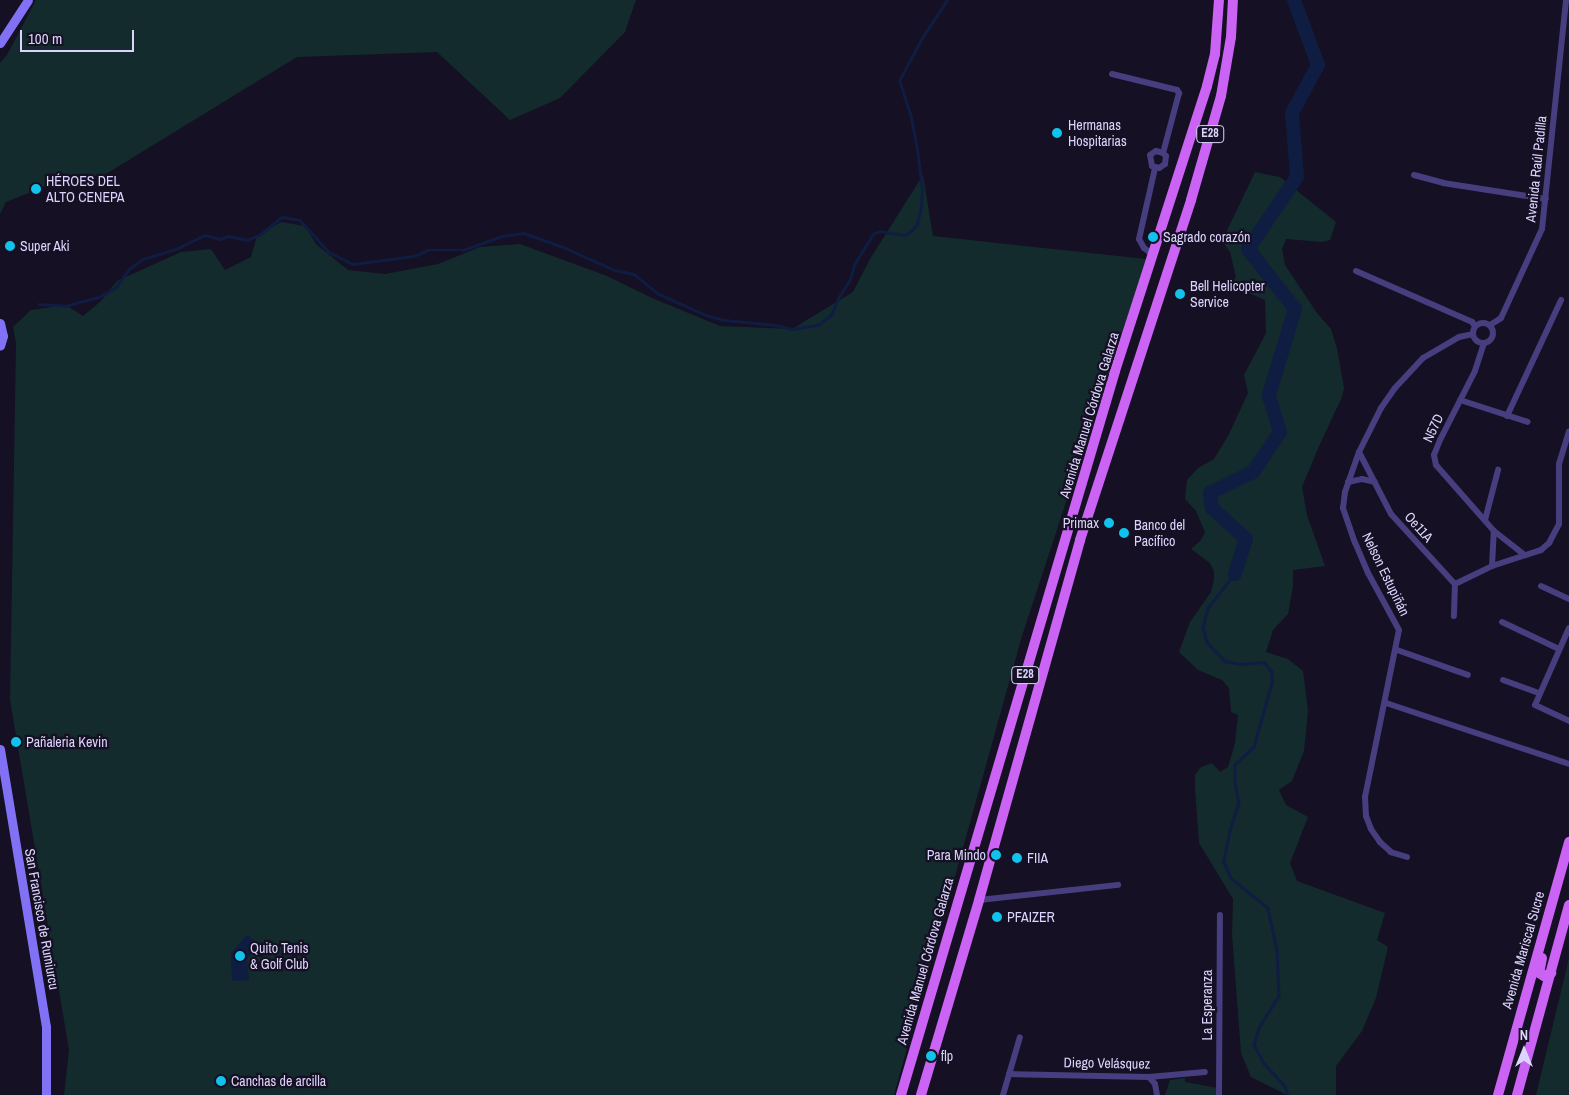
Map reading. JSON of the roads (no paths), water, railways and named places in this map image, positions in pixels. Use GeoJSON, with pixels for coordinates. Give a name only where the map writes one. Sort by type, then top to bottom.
{"type":"FeatureCollection","features":[{"type":"Feature","properties":{"kind":"main road"},"geometry":{"type":"LineString","coordinates":[[0,44],[28,0]]}},
{"type":"Feature","properties":{"kind":"main road","name":"Avenida Manuel Córdova Galarza"},"geometry":{"type":"LineString","coordinates":[[901,1095],[1115,371],[1207,86],[1214,54],[1219,0]]}},
{"type":"Feature","properties":{"kind":"main road","name":"Avenida Manuel Córdova Galarza"},"geometry":{"type":"LineString","coordinates":[[920,1095],[1097,484],[1170,264],[1221,96],[1231,37],[1233,0]]}},
{"type":"Feature","properties":{"kind":"main road"},"geometry":{"type":"LineString","coordinates":[[1153,255],[1170,264]]}},
{"type":"Feature","properties":{"kind":"main road"},"geometry":{"type":"LineString","coordinates":[[0,323],[3,336],[0,346]]}},
{"type":"Feature","properties":{"kind":"main road"},"geometry":{"type":"LineString","coordinates":[[1052,588],[1066,592]]}},
{"type":"Feature","properties":{"kind":"main road"},"geometry":{"type":"LineString","coordinates":[[1022,686],[1037,691]]}},
{"type":"Feature","properties":{"kind":"main road","name":"San Francisco de Rumiurcu"},"geometry":{"type":"LineString","coordinates":[[0,749],[46,1027],[46,1095]]}},
{"type":"Feature","properties":{"kind":"main road","name":"Avenida Mariscal Sucre"},"geometry":{"type":"LineString","coordinates":[[1498,1095],[1569,842]]}},
{"type":"Feature","properties":{"kind":"main road"},"geometry":{"type":"LineString","coordinates":[[1550,905],[1550,926],[1539,969],[1541,975],[1550,973]]}},
{"type":"Feature","properties":{"kind":"main road"},"geometry":{"type":"LineString","coordinates":[[1517,1095],[1569,905]]}},
{"type":"Feature","properties":{"kind":"street","name":"Avenida Raúl Padilla"},"geometry":{"type":"LineString","coordinates":[[1490,325],[1501,318],[1542,229],[1566,0]]}},
{"type":"Feature","properties":{"kind":"street"},"geometry":{"type":"LineString","coordinates":[[1112,74],[1176,90],[1178,93],[1164,153],[1165,164],[1155,168]]}},
{"type":"Feature","properties":{"kind":"street"},"geometry":{"type":"LineString","coordinates":[[1155,168],[1149,163],[1150,155],[1156,151],[1164,153]]}},
{"type":"Feature","properties":{"kind":"street"},"geometry":{"type":"LineString","coordinates":[[1153,255],[1144,248],[1139,239],[1155,168]]}},
{"type":"Feature","properties":{"kind":"street"},"geometry":{"type":"LineString","coordinates":[[1414,175],[1443,183],[1546,199]]}},
{"type":"Feature","properties":{"kind":"street"},"geometry":{"type":"LineString","coordinates":[[1356,271],[1472,322],[1475,326]]}},
{"type":"Feature","properties":{"kind":"street"},"geometry":{"type":"LineString","coordinates":[[1507,416],[1562,300]]}},
{"type":"Feature","properties":{"kind":"street"},"geometry":{"type":"LineString","coordinates":[[1482,323],[1490,325],[1493,336],[1484,343],[1476,340],[1473,334],[1475,326],[1482,323]]}},
{"type":"Feature","properties":{"kind":"street","name":"Nelson Estupiñán"},"geometry":{"type":"LineString","coordinates":[[1407,857],[1391,852],[1380,842],[1371,829],[1366,816],[1365,797],[1386,703],[1388,681],[1397,650],[1399,630],[1368,573],[1343,508],[1348,482],[1359,452],[1382,408],[1423,358],[1459,337],[1473,334]]}},
{"type":"Feature","properties":{"kind":"street","name":"N57D"},"geometry":{"type":"LineString","coordinates":[[1484,343],[1475,372],[1434,455],[1436,465],[1494,531],[1523,554]]}},
{"type":"Feature","properties":{"kind":"street"},"geometry":{"type":"LineString","coordinates":[[1460,400],[1528,422]]}},
{"type":"Feature","properties":{"kind":"street"},"geometry":{"type":"LineString","coordinates":[[1454,616],[1455,584],[1492,566],[1523,554],[1540,550],[1549,543],[1558,524],[1559,464],[1569,431]]}},
{"type":"Feature","properties":{"kind":"street","name":"Oe11A"},"geometry":{"type":"LineString","coordinates":[[1359,452],[1391,514],[1455,584]]}},
{"type":"Feature","properties":{"kind":"street"},"geometry":{"type":"LineString","coordinates":[[1485,520],[1490,508],[1498,470]]}},
{"type":"Feature","properties":{"kind":"street"},"geometry":{"type":"LineString","coordinates":[[1348,482],[1362,479],[1375,482]]}},
{"type":"Feature","properties":{"kind":"street"},"geometry":{"type":"LineString","coordinates":[[1492,566],[1494,531]]}},
{"type":"Feature","properties":{"kind":"street"},"geometry":{"type":"LineString","coordinates":[[1541,586],[1569,599]]}},
{"type":"Feature","properties":{"kind":"street"},"geometry":{"type":"LineString","coordinates":[[1502,622],[1559,649]]}},
{"type":"Feature","properties":{"kind":"street"},"geometry":{"type":"LineString","coordinates":[[1569,628],[1535,705],[1569,721]]}},
{"type":"Feature","properties":{"kind":"street"},"geometry":{"type":"LineString","coordinates":[[1397,650],[1468,675]]}},
{"type":"Feature","properties":{"kind":"street"},"geometry":{"type":"LineString","coordinates":[[1502,680],[1539,693]]}},
{"type":"Feature","properties":{"kind":"street"},"geometry":{"type":"LineString","coordinates":[[1386,703],[1569,764]]}},
{"type":"Feature","properties":{"kind":"street"},"geometry":{"type":"LineString","coordinates":[[978,900],[1118,885]]}},
{"type":"Feature","properties":{"kind":"street","name":"La Esperanza"},"geometry":{"type":"LineString","coordinates":[[1219,1095],[1220,916]]}},
{"type":"Feature","properties":{"kind":"street"},"geometry":{"type":"LineString","coordinates":[[1003,1095],[1020,1037]]}},
{"type":"Feature","properties":{"kind":"street","name":"Diego Velásquez"},"geometry":{"type":"LineString","coordinates":[[1009,1074],[1149,1077],[1205,1072]]}},
{"type":"Feature","properties":{"kind":"street"},"geometry":{"type":"LineString","coordinates":[[1149,1077],[1156,1084],[1157,1095]]}},
{"type":"Feature","properties":{"kind":"water","name":"Quito Tenis & Golf Club"},"geometry":{"type":"Polygon","coordinates":[[[247,935],[259,945],[247,959],[249,980],[232,981],[231,953],[247,935]]]}},
{"type":"Feature","properties":{"kind":"waterway"},"geometry":{"type":"LineString","coordinates":[[39,304],[65,306],[99,297],[116,287],[129,269],[143,259],[178,248],[205,235],[220,239],[228,236],[247,240],[259,235],[282,217],[300,220],[329,252],[353,264],[414,256],[428,250],[463,250],[502,236],[524,233],[563,247],[615,270],[634,274],[659,294],[706,315],[724,320],[776,325],[792,329],[818,325],[832,314],[837,300],[850,279],[855,263],[873,234],[880,231],[905,235],[917,224],[922,190],[917,149],[911,117],[899,81],[922,38],[947,0]]}},
{"type":"Feature","properties":{"kind":"waterway"},"geometry":{"type":"LineString","coordinates":[[1235,574],[1246,539],[1212,508],[1210,493],[1253,472],[1280,432],[1269,395],[1295,309],[1248,249],[1297,177],[1292,113],[1318,65],[1294,0]]}},
{"type":"Feature","properties":{"kind":"waterway"},"geometry":{"type":"LineString","coordinates":[[1235,574],[1208,608],[1203,628],[1207,642],[1225,661],[1241,664],[1264,662],[1272,672],[1272,683],[1254,747],[1235,765],[1235,783],[1239,803],[1230,830],[1224,862],[1231,878],[1268,908],[1277,950],[1279,996],[1259,1028],[1254,1045],[1264,1063],[1285,1086],[1288,1095]]}},
{"type":"Feature","properties":{"kind":"place","name":"Hermanas Hospitarias"},"geometry":{"type":"Point","coordinates":[1057,133]}},
{"type":"Feature","properties":{"kind":"place","name":"HÉROES DEL ALTO CENEPA"},"geometry":{"type":"Point","coordinates":[36,189]}},
{"type":"Feature","properties":{"kind":"place","name":"Sagrado corazón"},"geometry":{"type":"Point","coordinates":[1153,237]}},
{"type":"Feature","properties":{"kind":"place","name":"Super Aki"},"geometry":{"type":"Point","coordinates":[10,246]}},
{"type":"Feature","properties":{"kind":"place","name":"Bell Helicopter Service"},"geometry":{"type":"Point","coordinates":[1180,294]}},
{"type":"Feature","properties":{"kind":"place","name":"Primax"},"geometry":{"type":"Point","coordinates":[1109,523]}},
{"type":"Feature","properties":{"kind":"place","name":"Banco del Pacífico"},"geometry":{"type":"Point","coordinates":[1124,533]}},
{"type":"Feature","properties":{"kind":"place","name":"Pañaleria Kevin"},"geometry":{"type":"Point","coordinates":[16,742]}},
{"type":"Feature","properties":{"kind":"place","name":"Para Mindo"},"geometry":{"type":"Point","coordinates":[996,855]}},
{"type":"Feature","properties":{"kind":"place","name":"FIIA"},"geometry":{"type":"Point","coordinates":[1017,858]}},
{"type":"Feature","properties":{"kind":"place","name":"PFAIZER"},"geometry":{"type":"Point","coordinates":[997,917]}},
{"type":"Feature","properties":{"kind":"place","name":"Quito Tenis & Golf Club"},"geometry":{"type":"Point","coordinates":[240,956]}},
{"type":"Feature","properties":{"kind":"place","name":"flp"},"geometry":{"type":"Point","coordinates":[931,1056]}},
{"type":"Feature","properties":{"kind":"place","name":"Canchas de arcilla"},"geometry":{"type":"Point","coordinates":[221,1081]}}]}
